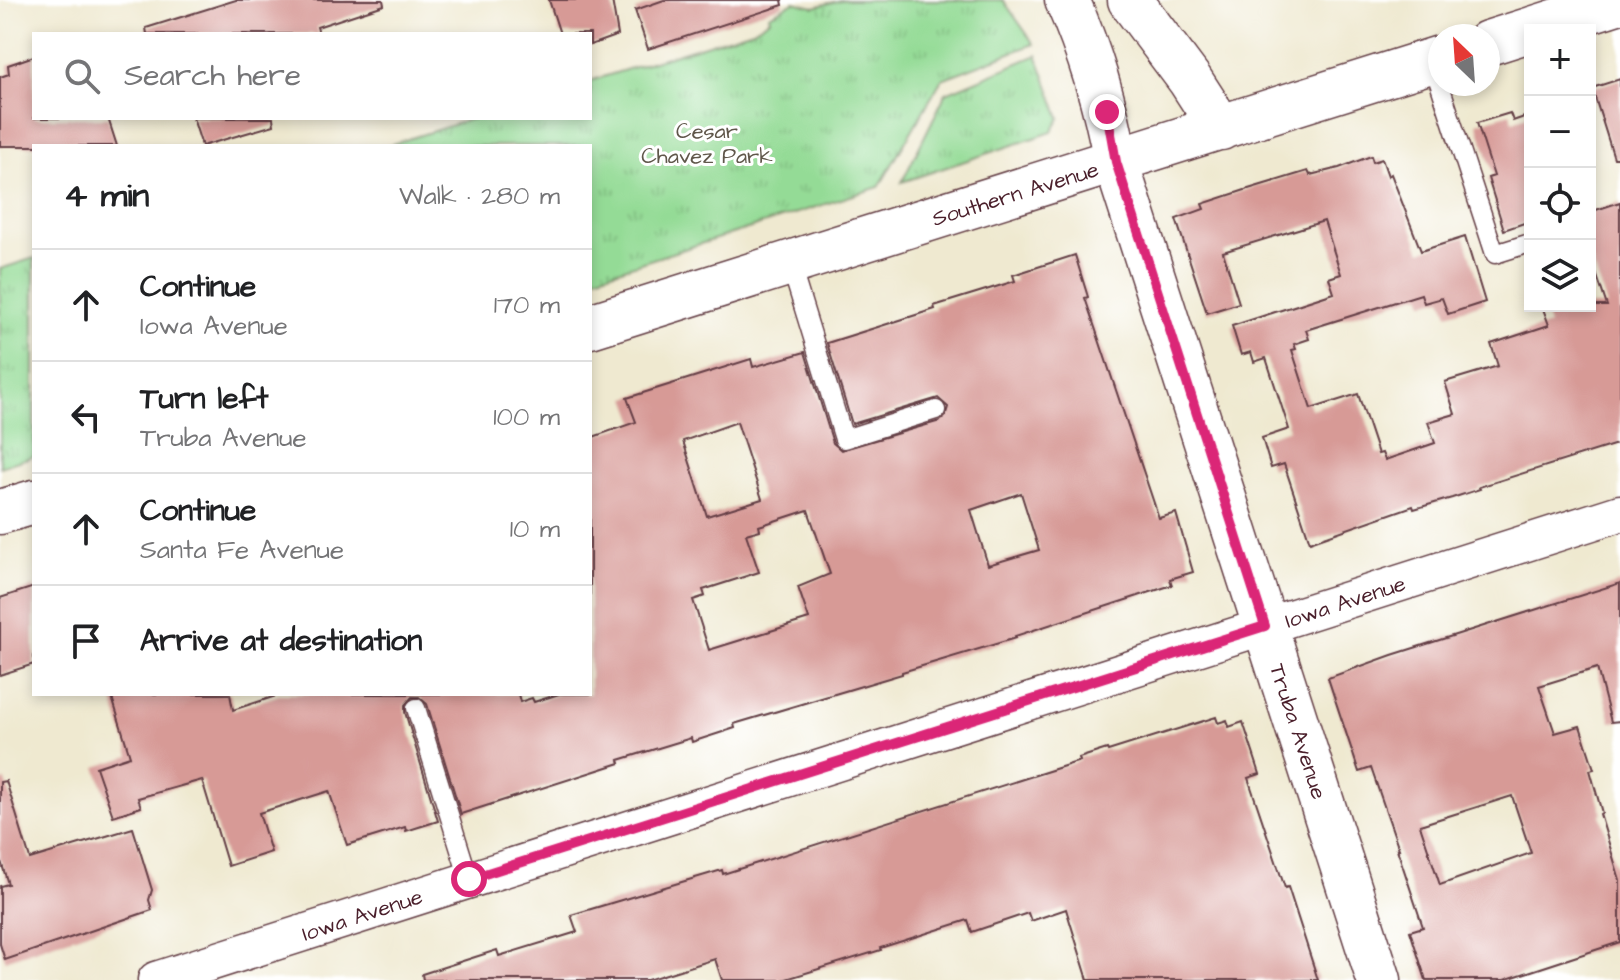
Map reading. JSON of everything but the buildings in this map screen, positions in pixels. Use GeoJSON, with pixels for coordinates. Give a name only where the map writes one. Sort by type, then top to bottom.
{"type":"FeatureCollection","features":[{"type":"Feature","properties":{"kind":"street","name":"Truba Avenue"},"geometry":{"type":"LineString","coordinates":[[1067,0],[1107,112],[1116,162],[1379,980]]}},
{"type":"Feature","properties":{"kind":"street"},"geometry":{"type":"LineString","coordinates":[[1130,0],[1190,80],[1221,128]]}},
{"type":"Feature","properties":{"kind":"street"},"geometry":{"type":"LineString","coordinates":[[1500,39],[1620,1]]}},
{"type":"Feature","properties":{"kind":"street","name":"Southern Avenue"},"geometry":{"type":"LineString","coordinates":[[592,325],[1428,63]]}},
{"type":"Feature","properties":{"kind":"street"},"geometry":{"type":"LineString","coordinates":[[0,512],[32,503]]}},
{"type":"Feature","properties":{"kind":"street","name":"Iowa Avenue"},"geometry":{"type":"LineString","coordinates":[[156,980],[1620,513]]}},
{"type":"Feature","properties":{"kind":"lane"},"geometry":{"type":"LineString","coordinates":[[1447,96],[1495,254],[1524,245]]}},
{"type":"Feature","properties":{"kind":"lane"},"geometry":{"type":"LineString","coordinates":[[790,263],[844,439],[936,410]]}},
{"type":"Feature","properties":{"kind":"lane"},"geometry":{"type":"LineString","coordinates":[[416,708],[469,879]]}},
{"type":"Feature","properties":{"kind":"green space","name":"Cesar Chavez Park"},"geometry":{"type":"Polygon","coordinates":[[[841,0],[1003,0],[1034,44],[942,79],[879,187],[592,278],[592,144],[392,144],[468,120],[592,120],[592,80],[753,30],[770,19],[769,15],[794,2],[814,7],[841,0]]]}},
{"type":"Feature","properties":{"kind":"green space"},"geometry":{"type":"Polygon","coordinates":[[[1037,55],[1060,118],[1052,132],[902,182],[946,93],[1037,55]]]}},
{"type":"Feature","properties":{"kind":"green space"},"geometry":{"type":"Polygon","coordinates":[[[32,259],[32,457],[0,467],[0,269],[32,259]]]}},
{"type":"Feature","properties":{"kind":"route"},"geometry":{"type":"LineString","coordinates":[[469,879],[1265,626],[1116,162],[1107,112]]}}]}
